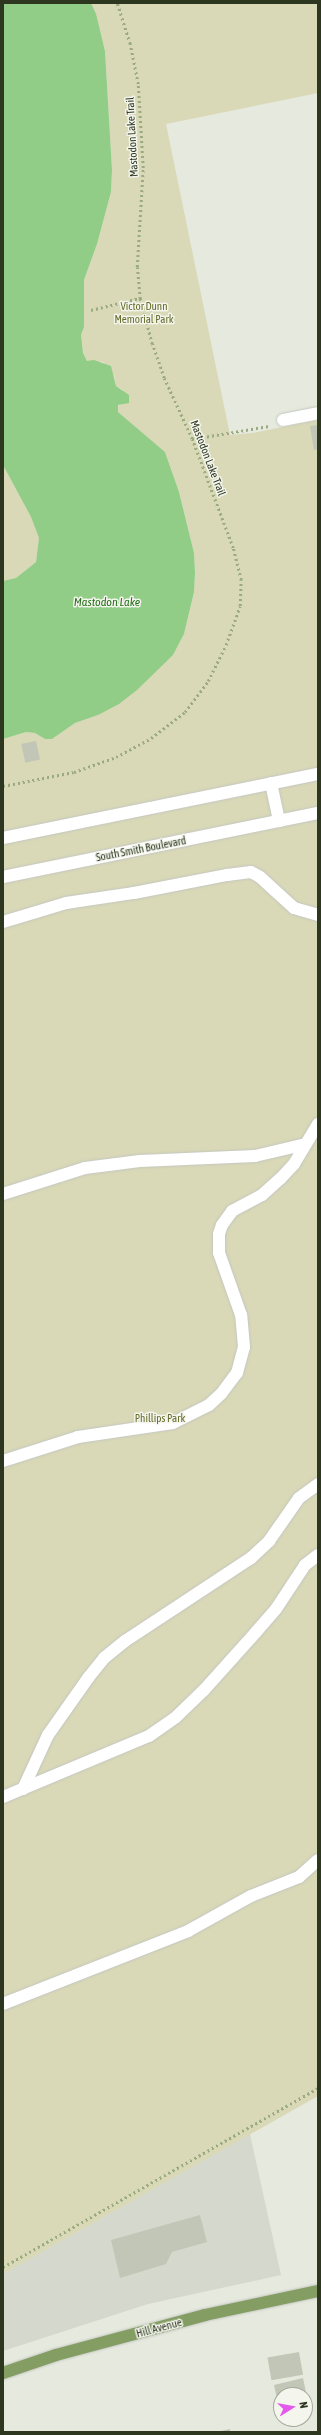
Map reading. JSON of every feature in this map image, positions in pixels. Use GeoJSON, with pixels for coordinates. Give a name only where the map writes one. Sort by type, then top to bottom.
{"type":"FeatureCollection","features":[{"type":"Feature","properties":{"kind":"main road","name":"Hill Avenue"},"geometry":{"type":"LineString","coordinates":[[3,2373],[56,2356],[205,2316],[318,2291]]}},
{"type":"Feature","properties":{"kind":"street"},"geometry":{"type":"LineString","coordinates":[[283,420],[318,413]]}},
{"type":"Feature","properties":{"kind":"street"},"geometry":{"type":"LineString","coordinates":[[3,838],[318,774]]}},
{"type":"Feature","properties":{"kind":"street"},"geometry":{"type":"LineString","coordinates":[[271,783],[279,821]]}},
{"type":"Feature","properties":{"kind":"street","name":"South Smith Boulevard"},"geometry":{"type":"LineString","coordinates":[[3,877],[318,813]]}},
{"type":"Feature","properties":{"kind":"street"},"geometry":{"type":"LineString","coordinates":[[3,922],[66,903],[245,873],[260,876],[294,908],[318,915]]}},
{"type":"Feature","properties":{"kind":"street"},"geometry":{"type":"LineString","coordinates":[[3,1460],[78,1437],[173,1423],[209,1405],[221,1394],[237,1373],[244,1346],[241,1315],[219,1253],[219,1234],[222,1225],[232,1211],[272,1188],[294,1164],[318,1124]]}},
{"type":"Feature","properties":{"kind":"street"},"geometry":{"type":"LineString","coordinates":[[3,1194],[85,1168],[140,1161],[255,1156],[306,1144]]}},
{"type":"Feature","properties":{"kind":"street"},"geometry":{"type":"LineString","coordinates":[[23,1788],[48,1735],[104,1658],[125,1641],[251,1558],[269,1541],[299,1498],[318,1484]]}},
{"type":"Feature","properties":{"kind":"street"},"geometry":{"type":"LineString","coordinates":[[3,1797],[142,1739],[176,1717],[204,1690],[256,1632],[280,1603],[306,1565],[318,1555]]}},
{"type":"Feature","properties":{"kind":"street"},"geometry":{"type":"LineString","coordinates":[[3,2004],[188,1931],[251,1896],[299,1877],[318,1860]]}},
{"type":"Feature","properties":{"kind":"path","name":"Mastodon Lake Trail"},"geometry":{"type":"LineString","coordinates":[[3,786],[74,772],[116,757],[151,738],[185,712],[208,681],[226,645],[240,606],[241,580],[233,548],[192,439],[162,371],[140,298],[137,267],[143,168],[138,84],[130,44],[117,3]]}},
{"type":"Feature","properties":{"kind":"path"},"geometry":{"type":"LineString","coordinates":[[91,310],[140,298]]}},
{"type":"Feature","properties":{"kind":"path"},"geometry":{"type":"LineString","coordinates":[[192,439],[266,426],[272,427]]}},
{"type":"Feature","properties":{"kind":"path"},"geometry":{"type":"LineString","coordinates":[[3,2267],[318,2088]]}},
{"type":"Feature","properties":{"kind":"shaded area"},"geometry":{"type":"Polygon","coordinates":[[[250,2134],[281,2275],[148,2304],[3,2351],[3,2274],[250,2134]]]}},
{"type":"Feature","properties":{"kind":"green space","name":"Phillips Park"},"geometry":{"type":"Polygon","coordinates":[[[91,3],[318,3],[318,93],[166,124],[230,435],[253,433],[318,420],[318,2096],[3,2274],[3,739],[26,732],[35,733],[45,739],[52,739],[75,723],[98,715],[156,670],[173,655],[184,634],[194,592],[195,573],[194,553],[179,492],[165,452],[118,412],[118,406],[123,403],[123,390],[116,386],[114,376],[103,362],[87,361],[83,353],[81,335],[84,327],[84,280],[97,244],[111,192],[112,170],[105,50],[91,3]]]}},
{"type":"Feature","properties":{"kind":"green space"},"geometry":{"type":"Polygon","coordinates":[[[3,465],[31,517],[39,538],[36,562],[16,578],[3,581],[3,465]]]}},
{"type":"Feature","properties":{"kind":"water","name":"Mastodon Lake"},"geometry":{"type":"Polygon","coordinates":[[[3,3],[91,3],[96,14],[105,51],[112,170],[111,192],[97,244],[84,280],[84,327],[81,335],[83,353],[87,361],[94,360],[111,366],[116,386],[129,395],[129,403],[118,405],[118,412],[165,452],[179,492],[194,553],[194,592],[184,634],[173,655],[137,690],[119,704],[98,715],[75,723],[52,739],[45,739],[35,733],[26,732],[3,739],[3,581],[16,578],[36,562],[39,538],[31,517],[3,465],[3,3]]]}},
{"type":"Feature","properties":{"kind":"building"},"geometry":{"type":"Polygon","coordinates":[[[318,425],[318,449],[314,450],[310,426],[318,425]]]}},
{"type":"Feature","properties":{"kind":"building"},"geometry":{"type":"Polygon","coordinates":[[[36,741],[40,760],[25,763],[21,744],[36,741]]]}},
{"type":"Feature","properties":{"kind":"building"},"geometry":{"type":"Polygon","coordinates":[[[200,2215],[207,2242],[172,2252],[166,2264],[120,2278],[111,2240],[200,2215]]]}},
{"type":"Feature","properties":{"kind":"building"},"geometry":{"type":"Polygon","coordinates":[[[299,2352],[303,2375],[271,2380],[267,2358],[299,2352]]]}},
{"type":"Feature","properties":{"kind":"building"},"geometry":{"type":"Polygon","coordinates":[[[303,2378],[305,2387],[274,2387],[274,2385],[303,2378]]]}},
{"type":"Feature","properties":{"kind":"building"},"geometry":{"type":"Polygon","coordinates":[[[230,2429],[230,2432],[221,2432],[221,2431],[230,2429]]]}},
{"type":"Feature","properties":{"kind":"park label","name":"Victor Dunn Memorial Park"},"geometry":{"type":"Point","coordinates":[144,313]}}]}
